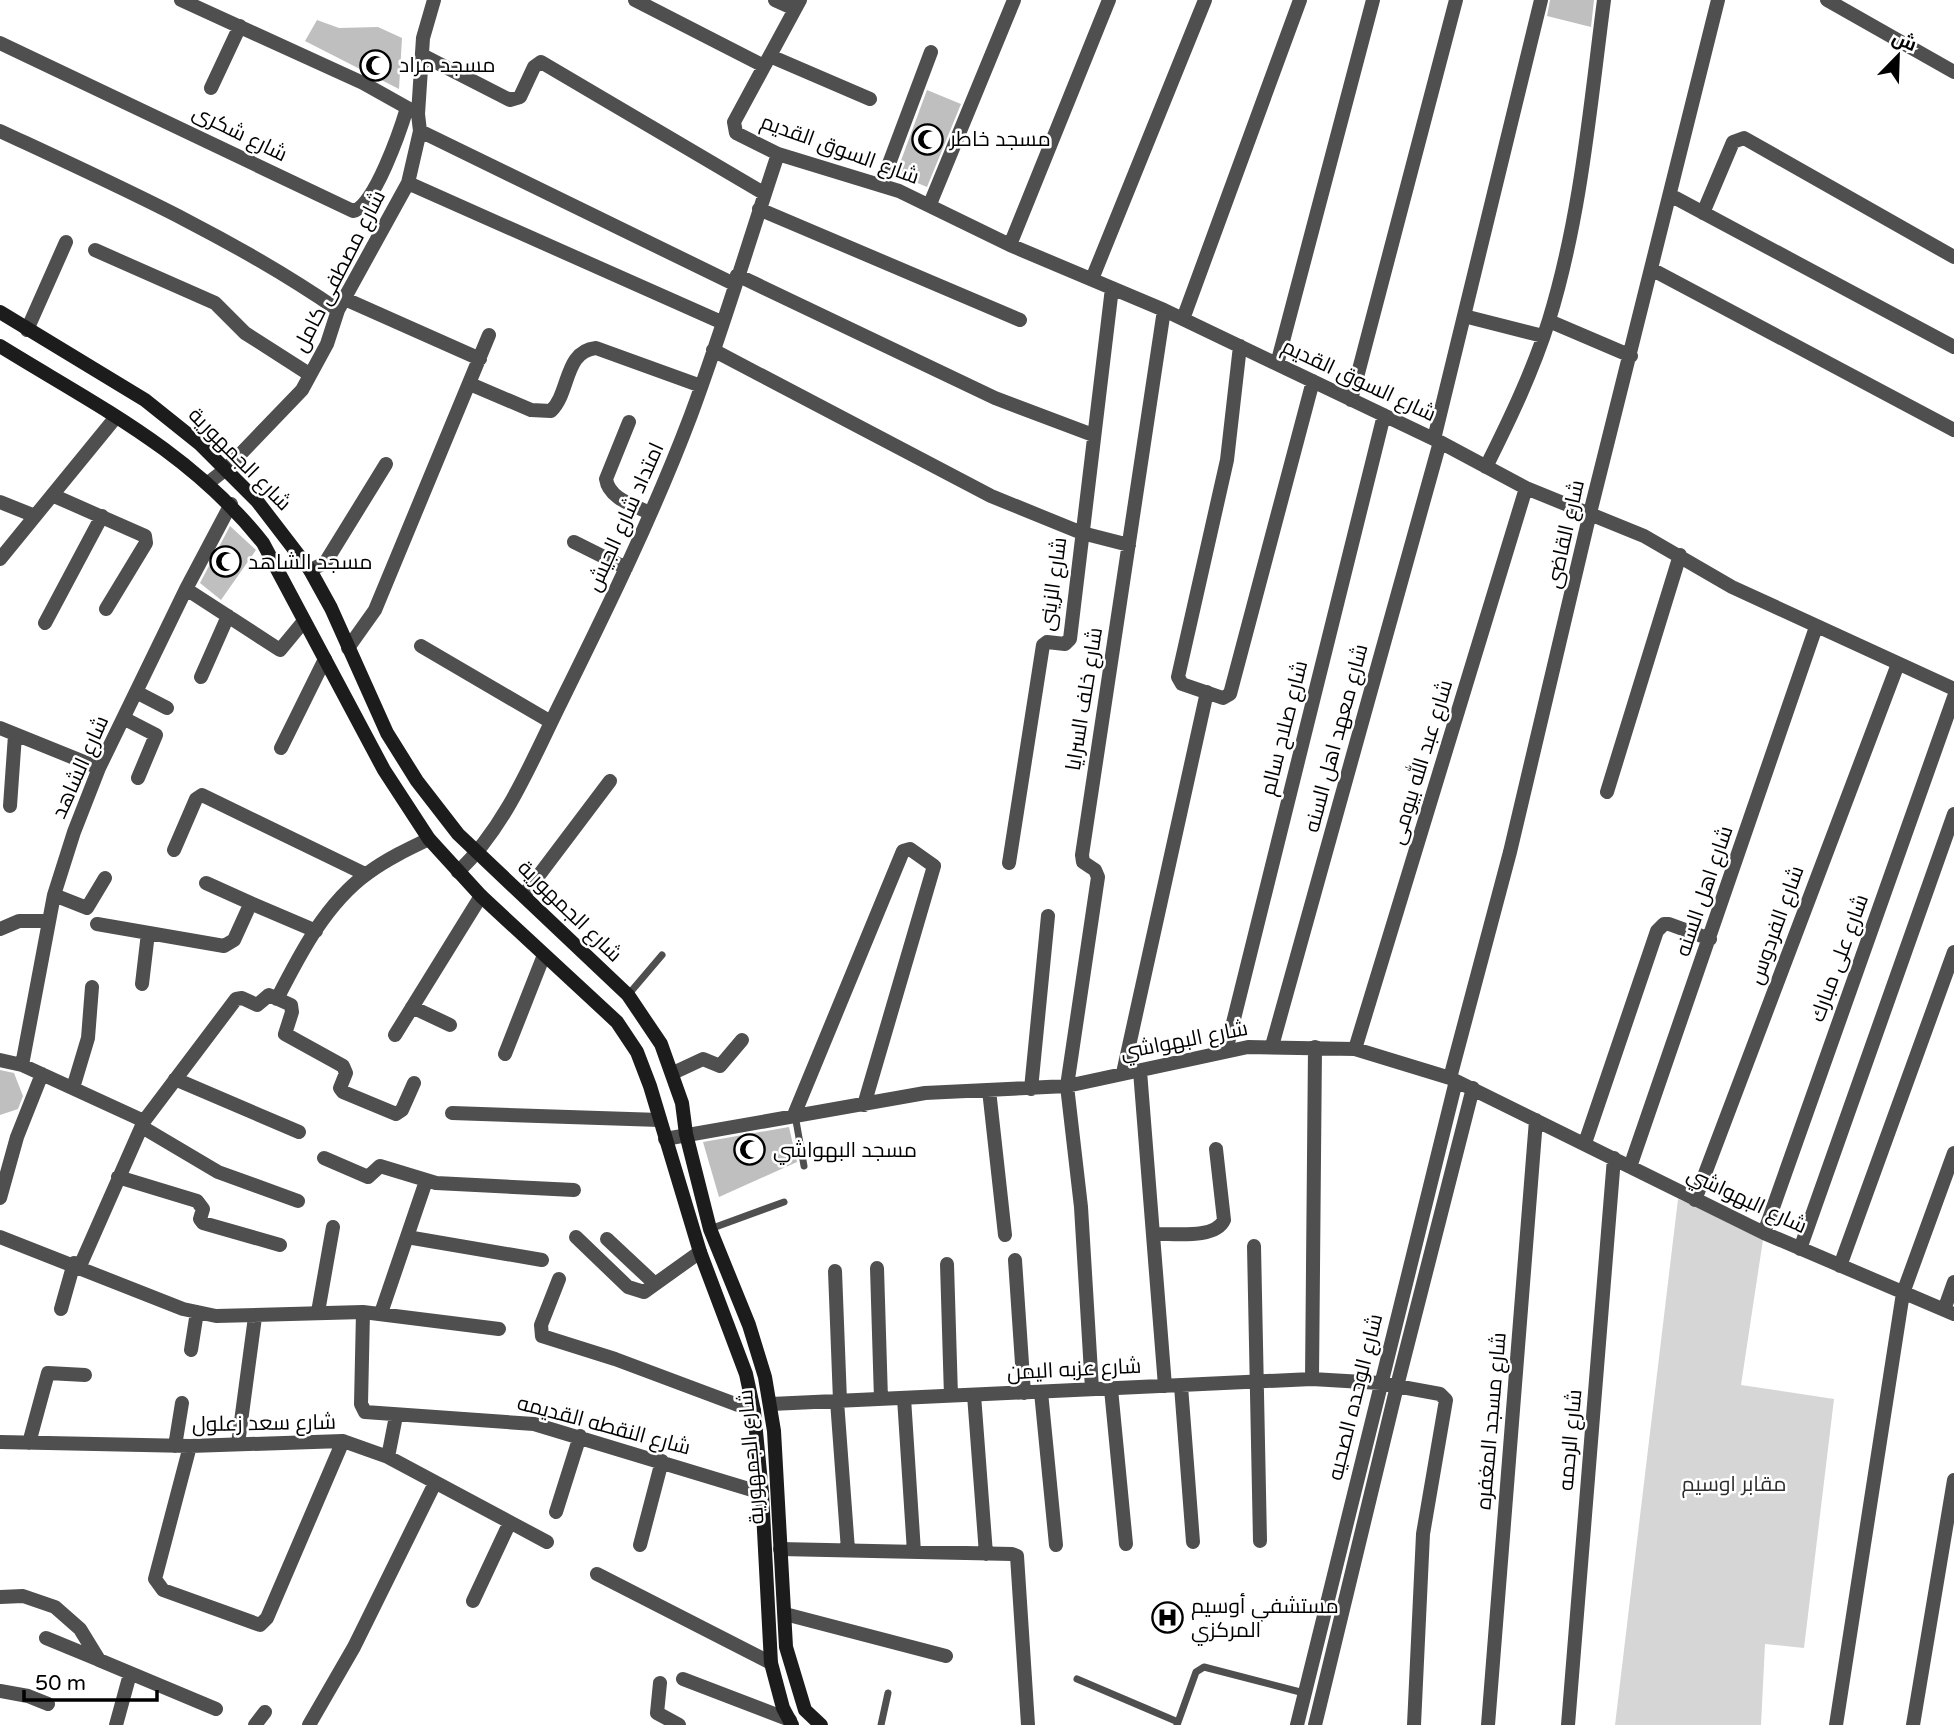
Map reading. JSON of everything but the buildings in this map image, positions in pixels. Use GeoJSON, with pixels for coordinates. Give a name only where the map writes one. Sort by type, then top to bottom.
{"type":"FeatureCollection","features":[{"type":"Feature","properties":{"kind":"street"},"geometry":{"type":"LineString","coordinates":[[181,0],[363,83],[412,111]]}},
{"type":"Feature","properties":{"kind":"street","name":"شارع مصطفى كامل"},"geometry":{"type":"LineString","coordinates":[[208,483],[226,469],[290,405],[327,344],[341,304],[408,183],[420,131],[412,111],[434,0]]}},
{"type":"Feature","properties":{"kind":"street"},"geometry":{"type":"LineString","coordinates":[[635,0],[767,61],[870,99]]}},
{"type":"Feature","properties":{"kind":"street"},"geometry":{"type":"LineString","coordinates":[[767,61],[798,5],[775,0]]}},
{"type":"Feature","properties":{"kind":"street"},"geometry":{"type":"LineString","coordinates":[[930,204],[1014,0]]}},
{"type":"Feature","properties":{"kind":"street"},"geometry":{"type":"LineString","coordinates":[[1010,245],[1109,0]]}},
{"type":"Feature","properties":{"kind":"street"},"geometry":{"type":"LineString","coordinates":[[1092,279],[1205,0]]}},
{"type":"Feature","properties":{"kind":"street"},"geometry":{"type":"LineString","coordinates":[[1183,319],[1300,0]]}},
{"type":"Feature","properties":{"kind":"street"},"geometry":{"type":"LineString","coordinates":[[1277,364],[1373,0]]}},
{"type":"Feature","properties":{"kind":"street"},"geometry":{"type":"LineString","coordinates":[[1351,400],[1456,0]]}},
{"type":"Feature","properties":{"kind":"street","name":"شارع معهد اهل السنه"},"geometry":{"type":"LineString","coordinates":[[1272,1046],[1437,441],[1464,316],[1541,0]]}},
{"type":"Feature","properties":{"kind":"street"},"geometry":{"type":"LineString","coordinates":[[1486,467],[1516,407],[1549,320],[1581,179],[1604,0]]}},
{"type":"Feature","properties":{"kind":"street","name":"شارع القاضى"},"geometry":{"type":"LineString","coordinates":[[1453,1079],[1718,0]]}},
{"type":"Feature","properties":{"kind":"street"},"geometry":{"type":"LineString","coordinates":[[1827,0],[1954,72]]}},
{"type":"Feature","properties":{"kind":"street"},"geometry":{"type":"LineString","coordinates":[[211,88],[240,26]]}},
{"type":"Feature","properties":{"kind":"street","name":"شارع شكرى"},"geometry":{"type":"LineString","coordinates":[[0,43],[353,211],[363,207],[412,111]]}},
{"type":"Feature","properties":{"kind":"street"},"geometry":{"type":"LineString","coordinates":[[881,185],[931,52]]}},
{"type":"Feature","properties":{"kind":"street"},"geometry":{"type":"LineString","coordinates":[[422,55],[510,100],[520,97],[534,67],[541,62],[765,194]]}},
{"type":"Feature","properties":{"kind":"street","name":"شارع السوق القديم"},"geometry":{"type":"LineString","coordinates":[[767,61],[734,122],[736,133],[778,154],[881,185],[930,204],[1010,245],[1164,310],[1437,441],[1526,488],[1590,513],[1680,555],[1732,587],[1954,690]]}},
{"type":"Feature","properties":{"kind":"street"},"geometry":{"type":"LineString","coordinates":[[0,131],[182,216],[341,304],[480,359]]}},
{"type":"Feature","properties":{"kind":"street"},"geometry":{"type":"LineString","coordinates":[[420,131],[995,398],[1093,435]]}},
{"type":"Feature","properties":{"kind":"street"},"geometry":{"type":"LineString","coordinates":[[1703,213],[1733,142],[1744,138],[1954,257]]}},
{"type":"Feature","properties":{"kind":"street","name":"امتداد شارع الجيش"},"geometry":{"type":"LineString","coordinates":[[458,872],[478,852],[508,807],[626,568],[701,386],[778,154]]}},
{"type":"Feature","properties":{"kind":"street"},"geometry":{"type":"LineString","coordinates":[[408,183],[721,322]]}},
{"type":"Feature","properties":{"kind":"street"},"geometry":{"type":"LineString","coordinates":[[1670,195],[1954,347]]}},
{"type":"Feature","properties":{"kind":"street"},"geometry":{"type":"LineString","coordinates":[[759,209],[1020,320]]}},
{"type":"Feature","properties":{"kind":"street"},"geometry":{"type":"LineString","coordinates":[[27,330],[66,242]]}},
{"type":"Feature","properties":{"kind":"street"},"geometry":{"type":"LineString","coordinates":[[95,250],[215,303],[245,333],[309,374]]}},
{"type":"Feature","properties":{"kind":"street"},"geometry":{"type":"LineString","coordinates":[[1653,271],[1954,430]]}},
{"type":"Feature","properties":{"kind":"street","name":"شارع الزينى"},"geometry":{"type":"LineString","coordinates":[[1009,863],[1043,645],[1047,642],[1065,643],[1070,639],[1112,288]]}},
{"type":"Feature","properties":{"kind":"street","name":"شارع خلف السرايا"},"geometry":{"type":"LineString","coordinates":[[1092,1389],[1082,1220],[1067,1086],[1098,877],[1095,870],[1083,862],[1082,855],[1164,310]]}},
{"type":"Feature","properties":{"kind":"street","name":"شارع الجمهورية"},"geometry":{"type":"LineString","coordinates":[[0,312],[145,400],[200,444],[285,534],[310,570],[387,733],[417,781],[458,834],[628,995],[661,1044],[673,1073],[710,1229],[758,1351],[771,1404],[786,1647],[805,1710],[821,1725]]}},
{"type":"Feature","properties":{"kind":"street"},"geometry":{"type":"LineString","coordinates":[[1464,316],[1543,336]]}},
{"type":"Feature","properties":{"kind":"street"},"geometry":{"type":"LineString","coordinates":[[1549,320],[1631,356]]}},
{"type":"Feature","properties":{"kind":"street"},"geometry":{"type":"LineString","coordinates":[[348,648],[375,610],[489,335]]}},
{"type":"Feature","properties":{"kind":"street","name":"شارع الجمهورية"},"geometry":{"type":"LineString","coordinates":[[0,346],[155,440],[231,504],[263,542],[384,770],[429,839],[481,896],[617,1023],[637,1052],[700,1252],[734,1338],[754,1411],[762,1493],[771,1663],[783,1708],[791,1722]]}},
{"type":"Feature","properties":{"kind":"street"},"geometry":{"type":"LineString","coordinates":[[1240,346],[1227,460],[1178,677],[1182,684],[1223,698],[1230,694],[1313,382]]}},
{"type":"Feature","properties":{"kind":"street"},"geometry":{"type":"LineString","coordinates":[[470,384],[531,410],[551,411],[558,404],[575,359],[587,349],[596,348],[701,386]]}},
{"type":"Feature","properties":{"kind":"street"},"geometry":{"type":"LineString","coordinates":[[713,350],[992,496],[1082,533],[1129,545]]}},
{"type":"Feature","properties":{"kind":"street","name":"شارع صلاح سالم"},"geometry":{"type":"LineString","coordinates":[[1226,1051],[1384,415]]}},
{"type":"Feature","properties":{"kind":"street"},"geometry":{"type":"LineString","coordinates":[[0,559],[116,417]]}},
{"type":"Feature","properties":{"kind":"street"},"geometry":{"type":"LineString","coordinates":[[629,422],[606,479],[607,488],[612,494],[650,513]]}},
{"type":"Feature","properties":{"kind":"street"},"geometry":{"type":"LineString","coordinates":[[310,570],[325,564],[386,464]]}},
{"type":"Feature","properties":{"kind":"street","name":"شارع عبد الله بيومى"},"geometry":{"type":"LineString","coordinates":[[1355,1049],[1526,488]]}},
{"type":"Feature","properties":{"kind":"street"},"geometry":{"type":"LineString","coordinates":[[52,495],[142,534],[146,540],[106,608]]}},
{"type":"Feature","properties":{"kind":"street"},"geometry":{"type":"LineString","coordinates":[[0,502],[35,516]]}},
{"type":"Feature","properties":{"kind":"street","name":"شارع الشاهد"},"geometry":{"type":"LineString","coordinates":[[22,1065],[54,895],[74,832],[99,768],[138,693],[186,589],[231,504]]}},
{"type":"Feature","properties":{"kind":"street"},"geometry":{"type":"LineString","coordinates":[[45,623],[102,516]]}},
{"type":"Feature","properties":{"kind":"street"},"geometry":{"type":"LineString","coordinates":[[574,541],[626,568]]}},
{"type":"Feature","properties":{"kind":"street"},"geometry":{"type":"LineString","coordinates":[[1607,792],[1680,555]]}},
{"type":"Feature","properties":{"kind":"street"},"geometry":{"type":"LineString","coordinates":[[186,589],[279,650],[304,621]]}},
{"type":"Feature","properties":{"kind":"street"},"geometry":{"type":"LineString","coordinates":[[201,677],[228,616]]}},
{"type":"Feature","properties":{"kind":"street","name":"شارع اهل السنه"},"geometry":{"type":"LineString","coordinates":[[1630,1167],[1816,627]]}},
{"type":"Feature","properties":{"kind":"street"},"geometry":{"type":"LineString","coordinates":[[421,646],[551,722]]}},
{"type":"Feature","properties":{"kind":"street"},"geometry":{"type":"LineString","coordinates":[[281,748],[325,659]]}},
{"type":"Feature","properties":{"kind":"street","name":"شارع الفردوس"},"geometry":{"type":"LineString","coordinates":[[1695,1200],[1898,664]]}},
{"type":"Feature","properties":{"kind":"street"},"geometry":{"type":"LineString","coordinates":[[1124,1073],[1207,692]]}},
{"type":"Feature","properties":{"kind":"street"},"geometry":{"type":"LineString","coordinates":[[138,693],[167,708]]}},
{"type":"Feature","properties":{"kind":"street","name":"شارع على مبارك"},"geometry":{"type":"LineString","coordinates":[[1764,1233],[1954,697]]}},
{"type":"Feature","properties":{"kind":"street"},"geometry":{"type":"LineString","coordinates":[[124,719],[156,735],[138,778]]}},
{"type":"Feature","properties":{"kind":"street"},"geometry":{"type":"LineString","coordinates":[[0,728],[99,768]]}},
{"type":"Feature","properties":{"kind":"street"},"geometry":{"type":"LineString","coordinates":[[10,806],[15,734]]}},
{"type":"Feature","properties":{"kind":"street"},"geometry":{"type":"LineString","coordinates":[[524,895],[610,781]]}},
{"type":"Feature","properties":{"kind":"street"},"geometry":{"type":"LineString","coordinates":[[174,850],[196,799],[202,795],[365,874]]}},
{"type":"Feature","properties":{"kind":"street"},"geometry":{"type":"LineString","coordinates":[[1800,1249],[1954,814]]}},
{"type":"Feature","properties":{"kind":"street"},"geometry":{"type":"LineString","coordinates":[[278,999],[301,953],[316,931],[365,874],[429,839]]}},
{"type":"Feature","properties":{"kind":"street"},"geometry":{"type":"LineString","coordinates":[[794,1115],[903,851],[911,849],[934,866],[864,1105]]}},
{"type":"Feature","properties":{"kind":"street"},"geometry":{"type":"LineString","coordinates":[[54,895],[88,908],[105,878]]}},
{"type":"Feature","properties":{"kind":"street"},"geometry":{"type":"LineString","coordinates":[[206,883],[316,931]]}},
{"type":"Feature","properties":{"kind":"street"},"geometry":{"type":"LineString","coordinates":[[395,1035],[481,896]]}},
{"type":"Feature","properties":{"kind":"street"},"geometry":{"type":"LineString","coordinates":[[97,924],[224,946],[234,940],[249,907],[256,905]]}},
{"type":"Feature","properties":{"kind":"street"},"geometry":{"type":"LineString","coordinates":[[1031,1089],[1048,916]]}},
{"type":"Feature","properties":{"kind":"street"},"geometry":{"type":"LineString","coordinates":[[0,929],[19,921],[49,921]]}},
{"type":"Feature","properties":{"kind":"street"},"geometry":{"type":"LineString","coordinates":[[1585,1143],[1657,931],[1664,924],[1669,924],[1710,939]]}},
{"type":"Feature","properties":{"kind":"street"},"geometry":{"type":"LineString","coordinates":[[142,984],[148,933]]}},
{"type":"Feature","properties":{"kind":"street"},"geometry":{"type":"LineString","coordinates":[[1840,1266],[1954,952]]}},
{"type":"Feature","properties":{"kind":"street"},"geometry":{"type":"LineString","coordinates":[[505,1054],[544,955]]}},
{"type":"Feature","properties":{"kind":"street"},"geometry":{"type":"LineString","coordinates":[[73,1088],[88,1038],[92,987]]}},
{"type":"Feature","properties":{"kind":"street"},"geometry":{"type":"LineString","coordinates":[[61,1309],[77,1265],[143,1124],[230,1003],[242,998],[255,1005],[265,996],[291,1005],[293,1010],[285,1034],[345,1068],[340,1086],[343,1091],[397,1114],[402,1110],[414,1083]]}},
{"type":"Feature","properties":{"kind":"street"},"geometry":{"type":"LineString","coordinates":[[412,1007],[450,1025]]}},
{"type":"Feature","properties":{"kind":"street"},"geometry":{"type":"LineString","coordinates":[[673,1073],[703,1059],[720,1066],[742,1040]]}},
{"type":"Feature","properties":{"kind":"street","name":"شارع البهواشي"},"geometry":{"type":"LineString","coordinates":[[665,1139],[925,1093],[1067,1086],[1226,1051],[1272,1046],[1355,1049],[1453,1079],[1764,1233],[1949,1312]]}},
{"type":"Feature","properties":{"kind":"street"},"geometry":{"type":"LineString","coordinates":[[1312,1379],[1315,1046]]}},
{"type":"Feature","properties":{"kind":"street"},"geometry":{"type":"LineString","coordinates":[[0,1060],[22,1065],[73,1088],[143,1124],[218,1172],[298,1201]]}},
{"type":"Feature","properties":{"kind":"street"},"geometry":{"type":"LineString","coordinates":[[1140,1071],[1165,1386]]}},
{"type":"Feature","properties":{"kind":"street"},"geometry":{"type":"LineString","coordinates":[[0,1197],[4,1170],[42,1074]]}},
{"type":"Feature","properties":{"kind":"street"},"geometry":{"type":"LineString","coordinates":[[175,1079],[299,1132]]}},
{"type":"Feature","properties":{"kind":"street","name":"شارع الوحده الصحيه"},"geometry":{"type":"LineString","coordinates":[[1297,1725],[1453,1079]]}},
{"type":"Feature","properties":{"kind":"street","name":"شارع الوحده الصحيه"},"geometry":{"type":"LineString","coordinates":[[1315,1725],[1396,1386],[1473,1088]]}},
{"type":"Feature","properties":{"kind":"street"},"geometry":{"type":"LineString","coordinates":[[989,1090],[1005,1234]]}},
{"type":"Feature","properties":{"kind":"street"},"geometry":{"type":"LineString","coordinates":[[452,1113],[660,1119]]}},
{"type":"Feature","properties":{"kind":"street","name":"شارع مسجد المغفره"},"geometry":{"type":"LineString","coordinates":[[1488,1725],[1536,1120]]}},
{"type":"Feature","properties":{"kind":"street"},"geometry":{"type":"LineString","coordinates":[[1153,1234],[1211,1231],[1222,1225],[1224,1220],[1216,1149]]}},
{"type":"Feature","properties":{"kind":"street"},"geometry":{"type":"LineString","coordinates":[[1836,1725],[1903,1293],[1954,1153]]}},
{"type":"Feature","properties":{"kind":"street"},"geometry":{"type":"LineString","coordinates":[[324,1158],[368,1177],[380,1166],[426,1181],[574,1190]]}},
{"type":"Feature","properties":{"kind":"street","name":"شارع الرحمه"},"geometry":{"type":"LineString","coordinates":[[1567,1725],[1614,1158]]}},
{"type":"Feature","properties":{"kind":"street"},"geometry":{"type":"LineString","coordinates":[[118,1177],[197,1201],[203,1209],[200,1219],[203,1223],[280,1245]]}},
{"type":"Feature","properties":{"kind":"street"},"geometry":{"type":"LineString","coordinates":[[381,1313],[426,1181]]}},
{"type":"Feature","properties":{"kind":"street"},"geometry":{"type":"LineString","coordinates":[[318,1312],[334,1227]]}},
{"type":"Feature","properties":{"kind":"street"},"geometry":{"type":"LineString","coordinates":[[0,1237],[197,1312],[256,1317],[318,1312],[381,1313],[499,1329]]}},
{"type":"Feature","properties":{"kind":"street"},"geometry":{"type":"LineString","coordinates":[[407,1237],[542,1260]]}},
{"type":"Feature","properties":{"kind":"street"},"geometry":{"type":"LineString","coordinates":[[576,1237],[633,1290],[644,1292],[700,1252]]}},
{"type":"Feature","properties":{"kind":"street"},"geometry":{"type":"LineString","coordinates":[[607,1239],[655,1284]]}},
{"type":"Feature","properties":{"kind":"street"},"geometry":{"type":"LineString","coordinates":[[1254,1246],[1260,1541]]}},
{"type":"Feature","properties":{"kind":"street"},"geometry":{"type":"LineString","coordinates":[[1015,1260],[1024,1393]]}},
{"type":"Feature","properties":{"kind":"street"},"geometry":{"type":"LineString","coordinates":[[947,1264],[951,1396]]}},
{"type":"Feature","properties":{"kind":"street"},"geometry":{"type":"LineString","coordinates":[[877,1268],[881,1399]]}},
{"type":"Feature","properties":{"kind":"street"},"geometry":{"type":"LineString","coordinates":[[835,1271],[848,1550]]}},
{"type":"Feature","properties":{"kind":"street"},"geometry":{"type":"LineString","coordinates":[[559,1279],[541,1325],[542,1336],[661,1374],[754,1411]]}},
{"type":"Feature","properties":{"kind":"street"},"geometry":{"type":"LineString","coordinates":[[1949,1312],[1954,1282]]}},
{"type":"Feature","properties":{"kind":"street"},"geometry":{"type":"LineString","coordinates":[[191,1350],[197,1312]]}},
{"type":"Feature","properties":{"kind":"street","name":"شارع النقطه القديمه"},"geometry":{"type":"LineString","coordinates":[[363,1312],[362,1408],[370,1414],[508,1421],[580,1436],[762,1493]]}},
{"type":"Feature","properties":{"kind":"street"},"geometry":{"type":"LineString","coordinates":[[239,1444],[256,1317]]}},
{"type":"Feature","properties":{"kind":"street"},"geometry":{"type":"LineString","coordinates":[[29,1443],[48,1373],[85,1375]]}},
{"type":"Feature","properties":{"kind":"street","name":"شارع عزبه اليمن"},"geometry":{"type":"LineString","coordinates":[[771,1404],[1312,1379],[1380,1383],[1440,1394],[1446,1400],[1423,1534],[1414,1725]]}},
{"type":"Feature","properties":{"kind":"street"},"geometry":{"type":"LineString","coordinates":[[1181,1386],[1193,1542]]}},
{"type":"Feature","properties":{"kind":"street"},"geometry":{"type":"LineString","coordinates":[[1111,1389],[1126,1544]]}},
{"type":"Feature","properties":{"kind":"street"},"geometry":{"type":"LineString","coordinates":[[1041,1392],[1056,1545]]}},
{"type":"Feature","properties":{"kind":"street"},"geometry":{"type":"LineString","coordinates":[[974,1395],[986,1554]]}},
{"type":"Feature","properties":{"kind":"street"},"geometry":{"type":"LineString","coordinates":[[904,1398],[914,1552]]}},
{"type":"Feature","properties":{"kind":"street"},"geometry":{"type":"LineString","coordinates":[[182,1403],[182,1446],[155,1579],[163,1590],[260,1625],[267,1618],[343,1441]]}},
{"type":"Feature","properties":{"kind":"street"},"geometry":{"type":"LineString","coordinates":[[388,1457],[396,1416]]}},
{"type":"Feature","properties":{"kind":"street"},"geometry":{"type":"LineString","coordinates":[[556,1512],[580,1436]]}},
{"type":"Feature","properties":{"kind":"street","name":"شارع سعد زعلول"},"geometry":{"type":"LineString","coordinates":[[0,1442],[182,1446],[343,1441],[388,1457],[547,1542]]}},
{"type":"Feature","properties":{"kind":"street"},"geometry":{"type":"LineString","coordinates":[[640,1545],[663,1461]]}},
{"type":"Feature","properties":{"kind":"street"},"geometry":{"type":"LineString","coordinates":[[1913,1725],[1954,1480]]}},
{"type":"Feature","properties":{"kind":"street"},"geometry":{"type":"LineString","coordinates":[[309,1725],[355,1647],[435,1483]]}},
{"type":"Feature","properties":{"kind":"street"},"geometry":{"type":"LineString","coordinates":[[473,1601],[510,1522]]}},
{"type":"Feature","properties":{"kind":"street"},"geometry":{"type":"LineString","coordinates":[[780,1549],[1012,1553],[1019,1559],[1028,1725]]}},
{"type":"Feature","properties":{"kind":"street"},"geometry":{"type":"LineString","coordinates":[[597,1574],[771,1663]]}},
{"type":"Feature","properties":{"kind":"street"},"geometry":{"type":"LineString","coordinates":[[0,1597],[23,1596],[55,1607],[80,1629],[99,1660]]}},
{"type":"Feature","properties":{"kind":"street"},"geometry":{"type":"LineString","coordinates":[[785,1614],[946,1656]]}},
{"type":"Feature","properties":{"kind":"street"},"geometry":{"type":"LineString","coordinates":[[46,1638],[216,1709]]}},
{"type":"Feature","properties":{"kind":"street"},"geometry":{"type":"LineString","coordinates":[[116,1725],[130,1674]]}},
{"type":"Feature","properties":{"kind":"street"},"geometry":{"type":"LineString","coordinates":[[683,1679],[791,1722]]}},
{"type":"Feature","properties":{"kind":"street"},"geometry":{"type":"LineString","coordinates":[[660,1683],[657,1713],[679,1725]]}},
{"type":"Feature","properties":{"kind":"street"},"geometry":{"type":"LineString","coordinates":[[0,1691],[28,1696],[48,1704]]}},
{"type":"Feature","properties":{"kind":"street"},"geometry":{"type":"LineString","coordinates":[[255,1725],[265,1712]]}},
{"type":"Feature","properties":{"kind":"lane"},"geometry":{"type":"LineString","coordinates":[[628,995],[662,955]]}},
{"type":"Feature","properties":{"kind":"lane"},"geometry":{"type":"LineString","coordinates":[[794,1115],[804,1166]]}},
{"type":"Feature","properties":{"kind":"lane"},"geometry":{"type":"LineString","coordinates":[[710,1229],[784,1202]]}},
{"type":"Feature","properties":{"kind":"lane"},"geometry":{"type":"LineString","coordinates":[[1077,1678],[1178,1723],[1196,1672],[1204,1667],[1304,1693]]}},
{"type":"Feature","properties":{"kind":"lane"},"geometry":{"type":"LineString","coordinates":[[881,1725],[888,1693]]}},
{"type":"Feature","properties":{"kind":"green space","name":"مقابر اوسيم"},"geometry":{"type":"Polygon","coordinates":[[[1678,1199],[1764,1233],[1741,1385],[1834,1399],[1804,1648],[1765,1644],[1761,1725],[1615,1725],[1678,1199]]]}},
{"type":"Feature","properties":{"kind":"place","name":"مسجد مراد"},"geometry":{"type":"Point","coordinates":[376,65]}},
{"type":"Feature","properties":{"kind":"place","name":"مسجد خاطر"},"geometry":{"type":"Point","coordinates":[927,139]}},
{"type":"Feature","properties":{"kind":"place","name":"مسجد الشاهد"},"geometry":{"type":"Point","coordinates":[225,562]}},
{"type":"Feature","properties":{"kind":"place","name":"مسجد البهواشي"},"geometry":{"type":"Point","coordinates":[750,1150]}},
{"type":"Feature","properties":{"kind":"place","name":"مستشفي أوسيم المركزي"},"geometry":{"type":"Point","coordinates":[1168,1618]}}]}
